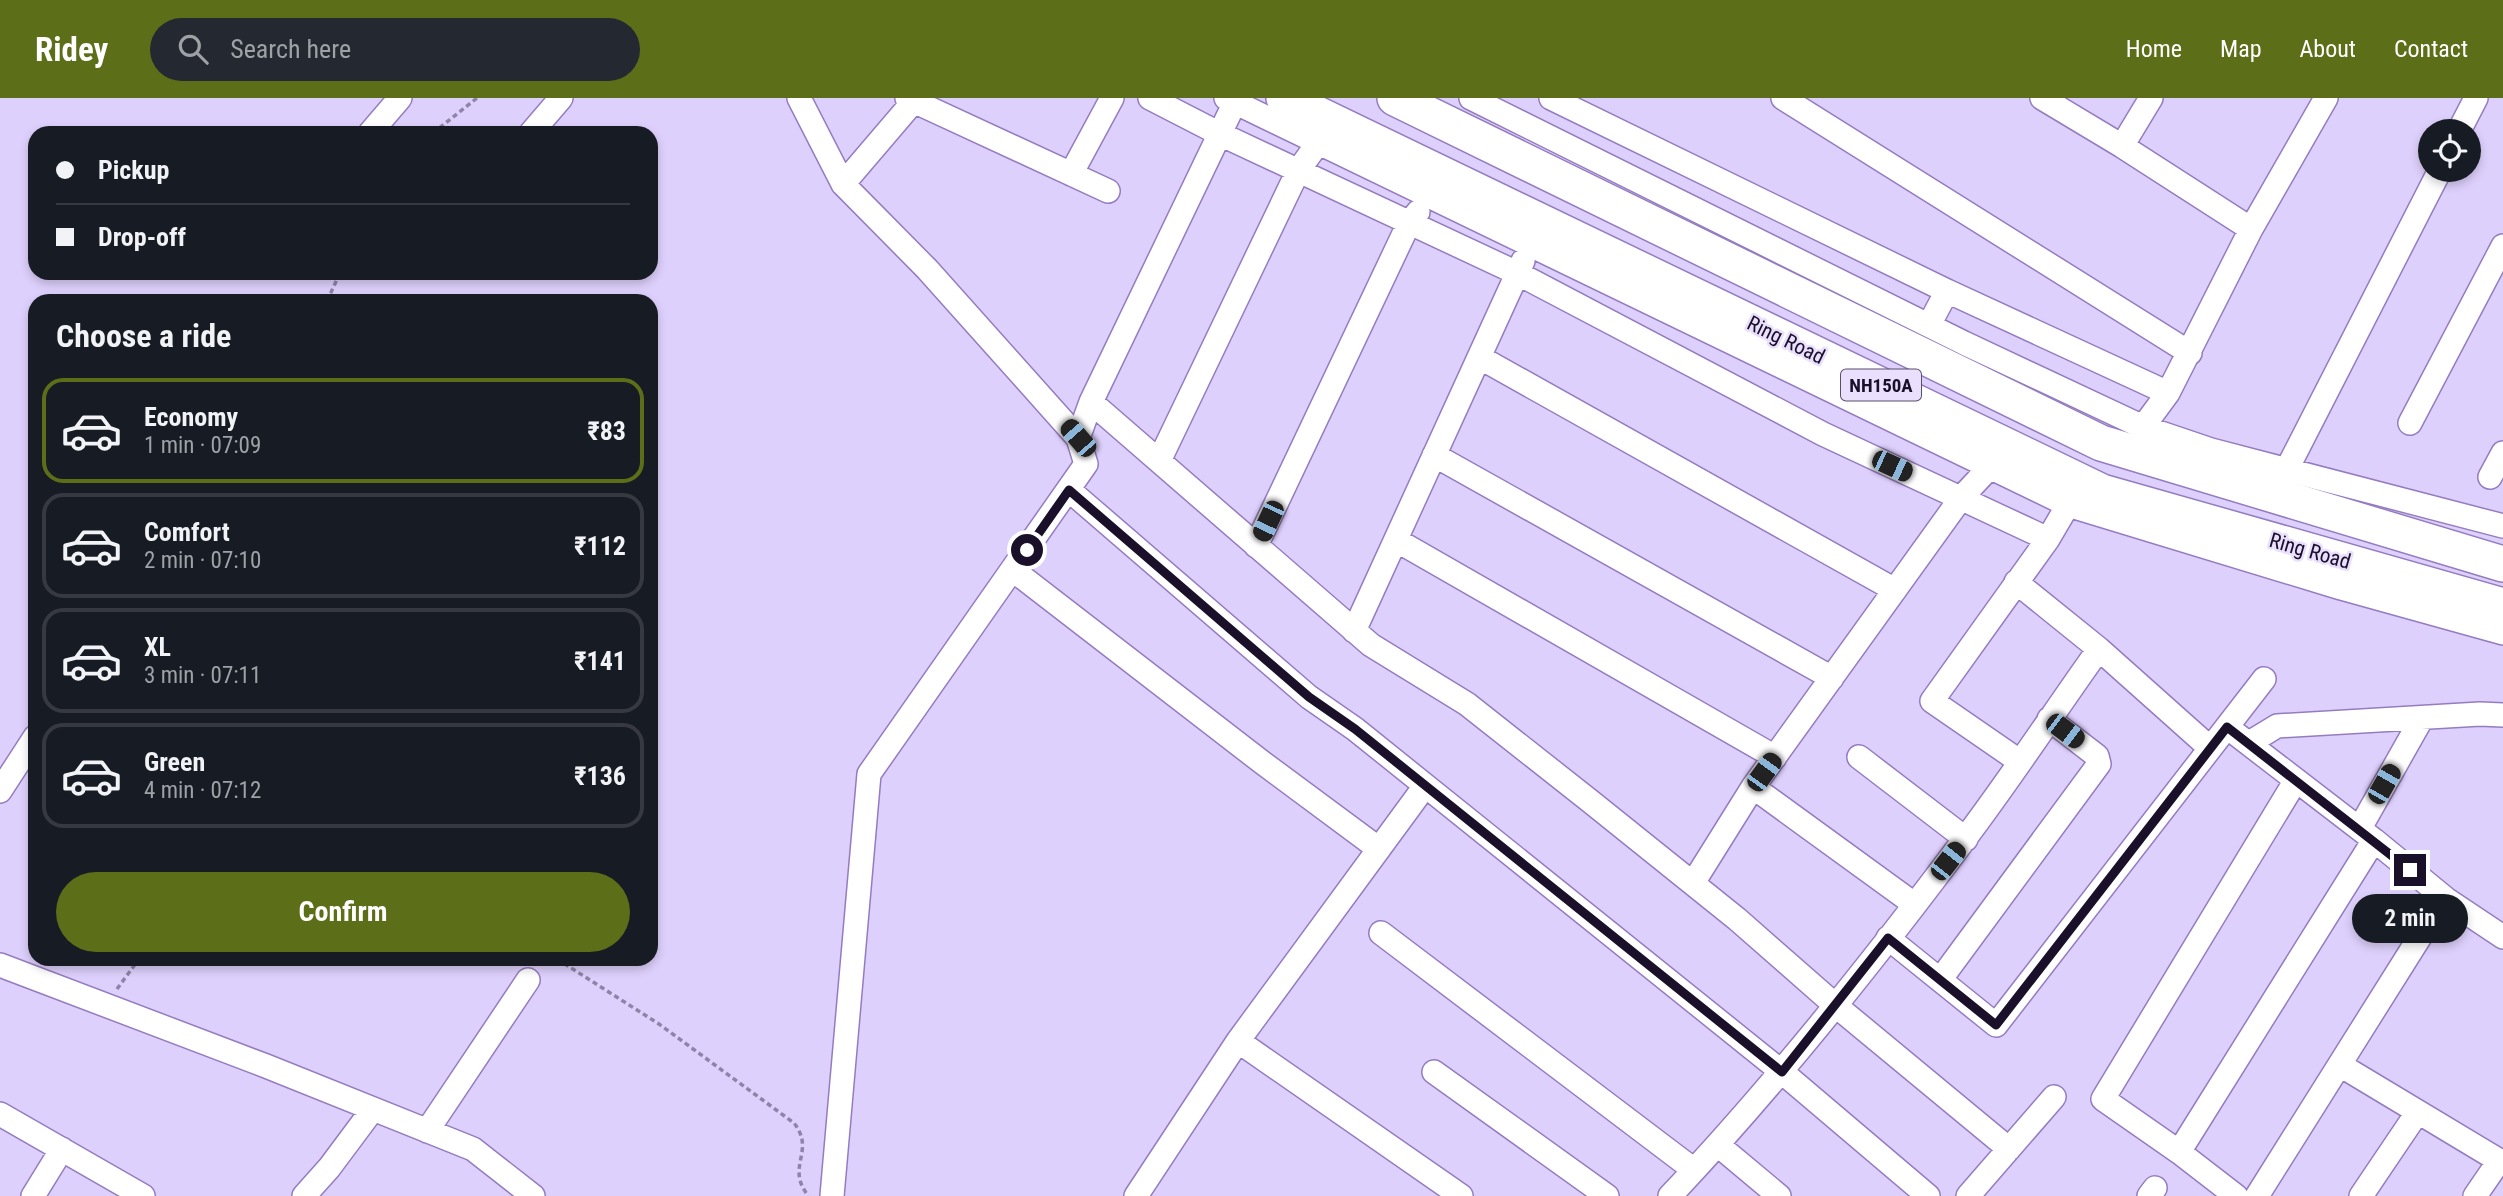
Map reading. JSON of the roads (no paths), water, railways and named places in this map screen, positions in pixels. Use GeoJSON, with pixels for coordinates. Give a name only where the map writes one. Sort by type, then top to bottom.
{"type":"FeatureCollection","features":[{"type":"Feature","properties":{"kind":"highway","name":"Ring Road"},"geometry":{"type":"LineString","coordinates":[[1284,98],[2102,492],[2503,606]]}},
{"type":"Feature","properties":{"kind":"highway","name":"Ring Road"},"geometry":{"type":"LineString","coordinates":[[1395,98],[2101,443],[2503,564]]}},
{"type":"Feature","properties":{"kind":"street"},"geometry":{"type":"LineString","coordinates":[[376,126],[400,98]]}},
{"type":"Feature","properties":{"kind":"street"},"geometry":{"type":"LineString","coordinates":[[537,126],[561,98]]}},
{"type":"Feature","properties":{"kind":"street"},"geometry":{"type":"LineString","coordinates":[[799,98],[843,184],[927,269],[1078,438],[1086,464],[869,774],[832,1196]]}},
{"type":"Feature","properties":{"kind":"street"},"geometry":{"type":"LineString","coordinates":[[1071,174],[1112,98]]}},
{"type":"Feature","properties":{"kind":"street"},"geometry":{"type":"LineString","coordinates":[[1150,98],[1220,134],[1517,273],[1823,434],[2048,539]]}},
{"type":"Feature","properties":{"kind":"street"},"geometry":{"type":"LineString","coordinates":[[1471,98],[1929,326],[2143,427],[2211,450],[2503,526]]}},
{"type":"Feature","properties":{"kind":"street"},"geometry":{"type":"LineString","coordinates":[[1551,98],[1947,291],[2168,393]]}},
{"type":"Feature","properties":{"kind":"street"},"geometry":{"type":"LineString","coordinates":[[2042,98],[2251,229]]}},
{"type":"Feature","properties":{"kind":"street"},"geometry":{"type":"LineString","coordinates":[[2122,146],[2151,98]]}},
{"type":"Feature","properties":{"kind":"street"},"geometry":{"type":"LineString","coordinates":[[2143,427],[2168,393],[2251,229],[2326,98]]}},
{"type":"Feature","properties":{"kind":"street"},"geometry":{"type":"LineString","coordinates":[[2465,119],[2476,98]]}},
{"type":"Feature","properties":{"kind":"street"},"geometry":{"type":"LineString","coordinates":[[843,184],[910,100],[1108,191]]}},
{"type":"Feature","properties":{"kind":"street"},"geometry":{"type":"LineString","coordinates":[[1078,438],[1091,402],[1220,134],[1230,100],[2068,505],[2341,589],[2503,633]]}},
{"type":"Feature","properties":{"kind":"street"},"geometry":{"type":"LineString","coordinates":[[1794,101],[2190,353]]}},
{"type":"Feature","properties":{"kind":"street"},"geometry":{"type":"LineString","coordinates":[[1586,155],[1601,122]]}},
{"type":"Feature","properties":{"kind":"street"},"geometry":{"type":"LineString","coordinates":[[1159,461],[1298,171],[1318,143]]}},
{"type":"Feature","properties":{"kind":"street"},"geometry":{"type":"LineString","coordinates":[[1707,215],[1721,181]]}},
{"type":"Feature","properties":{"kind":"street"},"geometry":{"type":"LineString","coordinates":[[2287,470],[2434,182]]}},
{"type":"Feature","properties":{"kind":"street"},"geometry":{"type":"LineString","coordinates":[[1256,546],[1409,223],[1430,197]]}},
{"type":"Feature","properties":{"kind":"street"},"geometry":{"type":"LineString","coordinates":[[1354,631],[1530,246]]}},
{"type":"Feature","properties":{"kind":"street"},"geometry":{"type":"LineString","coordinates":[[2410,423],[2503,246]]}},
{"type":"Feature","properties":{"kind":"street"},"geometry":{"type":"LineString","coordinates":[[1929,326],[1947,291]]}},
{"type":"Feature","properties":{"kind":"street"},"geometry":{"type":"LineString","coordinates":[[1479,357],[1895,590]]}},
{"type":"Feature","properties":{"kind":"street"},"geometry":{"type":"LineString","coordinates":[[1055,413],[1091,402]]}},
{"type":"Feature","properties":{"kind":"street"},"geometry":{"type":"LineString","coordinates":[[1091,402],[1371,645],[1467,705],[1693,883],[2009,1149]]}},
{"type":"Feature","properties":{"kind":"street"},"geometry":{"type":"LineString","coordinates":[[2490,477],[2503,453]]}},
{"type":"Feature","properties":{"kind":"street"},"geometry":{"type":"LineString","coordinates":[[1434,455],[1832,678]]}},
{"type":"Feature","properties":{"kind":"street"},"geometry":{"type":"LineString","coordinates":[[1693,883],[1753,787],[1961,498],[1990,467]]}},
{"type":"Feature","properties":{"kind":"street"},"geometry":{"type":"LineString","coordinates":[[1069,490],[1309,697],[1355,729],[1782,1072],[1928,1196]]}},
{"type":"Feature","properties":{"kind":"street"},"geometry":{"type":"LineString","coordinates":[[2019,761],[1932,701],[2048,539],[2068,505]]}},
{"type":"Feature","properties":{"kind":"street"},"geometry":{"type":"LineString","coordinates":[[1396,540],[1775,757]]}},
{"type":"Feature","properties":{"kind":"street"},"geometry":{"type":"LineString","coordinates":[[1013,569],[1263,763],[1379,849]]}},
{"type":"Feature","properties":{"kind":"street"},"geometry":{"type":"LineString","coordinates":[[2016,582],[2099,649],[2210,748]]}},
{"type":"Feature","properties":{"kind":"street"},"geometry":{"type":"LineString","coordinates":[[1670,1196],[1782,1072],[1966,839],[2099,649]]}},
{"type":"Feature","properties":{"kind":"street"},"geometry":{"type":"LineString","coordinates":[[1888,938],[1996,1025],[2264,679]]}},
{"type":"Feature","properties":{"kind":"street"},"geometry":{"type":"LineString","coordinates":[[2249,743],[2277,726],[2480,714],[2503,715]]}},
{"type":"Feature","properties":{"kind":"street"},"geometry":{"type":"LineString","coordinates":[[2179,1152],[2367,834],[2422,718]]}},
{"type":"Feature","properties":{"kind":"street"},"geometry":{"type":"LineString","coordinates":[[1940,980],[2099,764],[2097,756],[2049,719]]}},
{"type":"Feature","properties":{"kind":"street"},"geometry":{"type":"LineString","coordinates":[[2227,727],[2367,834],[2446,900],[2503,937]]}},
{"type":"Feature","properties":{"kind":"street"},"geometry":{"type":"LineString","coordinates":[[0,791],[28,748]]}},
{"type":"Feature","properties":{"kind":"street"},"geometry":{"type":"LineString","coordinates":[[1858,757],[1966,839]]}},
{"type":"Feature","properties":{"kind":"street"},"geometry":{"type":"LineString","coordinates":[[2235,1196],[2179,1152],[2103,1099],[2296,779]]}},
{"type":"Feature","properties":{"kind":"street"},"geometry":{"type":"LineString","coordinates":[[1136,1196],[1238,1041],[1425,786]]}},
{"type":"Feature","properties":{"kind":"street"},"geometry":{"type":"LineString","coordinates":[[1753,787],[1914,904]]}},
{"type":"Feature","properties":{"kind":"street"},"geometry":{"type":"LineString","coordinates":[[2257,1196],[2432,916],[2446,900]]}},
{"type":"Feature","properties":{"kind":"street"},"geometry":{"type":"LineString","coordinates":[[1381,933],[1694,1170]]}},
{"type":"Feature","properties":{"kind":"street"},"geometry":{"type":"LineString","coordinates":[[0,965],[473,1149],[505,1187],[533,1196]]}},
{"type":"Feature","properties":{"kind":"street"},"geometry":{"type":"LineString","coordinates":[[427,1131],[528,980]]}},
{"type":"Feature","properties":{"kind":"street"},"geometry":{"type":"LineString","coordinates":[[1238,1041],[1461,1196]]}},
{"type":"Feature","properties":{"kind":"street"},"geometry":{"type":"LineString","coordinates":[[2340,1065],[2501,1162],[2475,1196]]}},
{"type":"Feature","properties":{"kind":"street"},"geometry":{"type":"LineString","coordinates":[[1434,1072],[1607,1196]]}},
{"type":"Feature","properties":{"kind":"street"},"geometry":{"type":"LineString","coordinates":[[1968,1196],[2054,1097]]}},
{"type":"Feature","properties":{"kind":"street"},"geometry":{"type":"LineString","coordinates":[[304,1196],[329,1168],[373,1109]]}},
{"type":"Feature","properties":{"kind":"street"},"geometry":{"type":"LineString","coordinates":[[2361,1196],[2417,1113]]}},
{"type":"Feature","properties":{"kind":"street"},"geometry":{"type":"LineString","coordinates":[[0,1114],[143,1196]]}},
{"type":"Feature","properties":{"kind":"street"},"geometry":{"type":"LineString","coordinates":[[1718,1145],[1779,1196]]}},
{"type":"Feature","properties":{"kind":"street"},"geometry":{"type":"LineString","coordinates":[[33,1196],[62,1149]]}}]}
